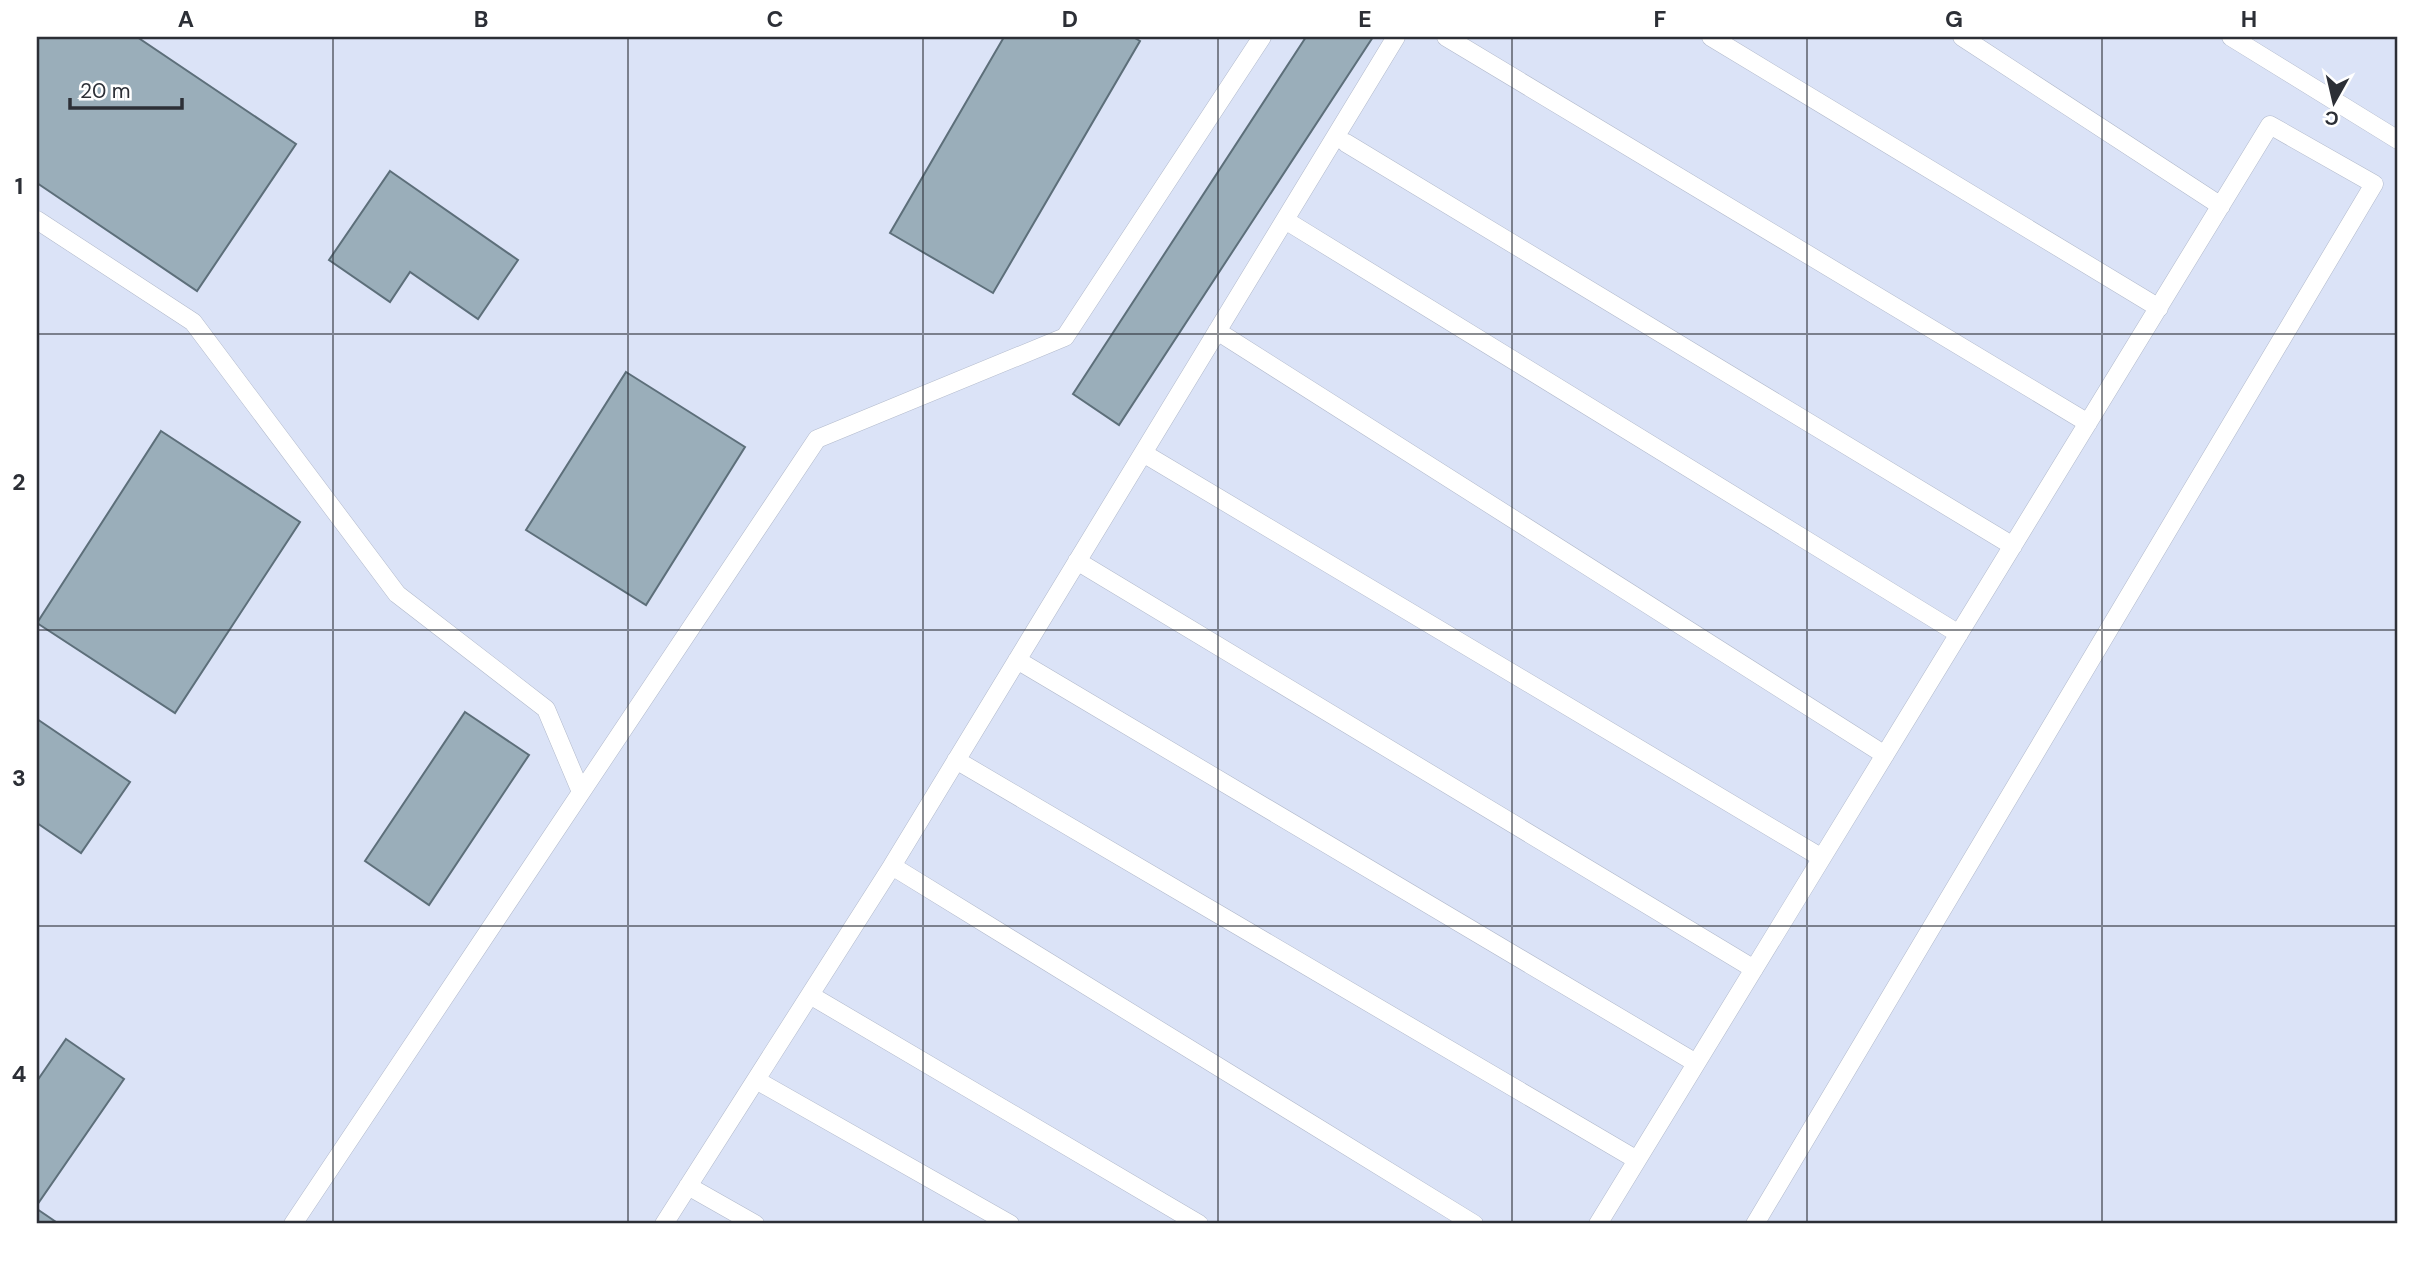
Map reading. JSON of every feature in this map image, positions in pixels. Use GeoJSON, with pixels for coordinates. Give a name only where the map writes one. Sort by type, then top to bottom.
{"type":"FeatureCollection","features":[{"type":"Feature","properties":{"kind":"lane"},"geometry":{"type":"LineString","coordinates":[[293,1224],[817,439],[1065,337],[1262,37]]}},
{"type":"Feature","properties":{"kind":"lane"},"geometry":{"type":"LineString","coordinates":[[664,1224],[892,866],[1396,37]]}},
{"type":"Feature","properties":{"kind":"lane"},"geometry":{"type":"LineString","coordinates":[[1446,37],[2088,424]]}},
{"type":"Feature","properties":{"kind":"lane"},"geometry":{"type":"LineString","coordinates":[[1711,37],[2159,308]]}},
{"type":"Feature","properties":{"kind":"lane"},"geometry":{"type":"LineString","coordinates":[[1962,37],[2221,206]]}},
{"type":"Feature","properties":{"kind":"lane"},"geometry":{"type":"LineString","coordinates":[[2231,37],[2398,140]]}},
{"type":"Feature","properties":{"kind":"lane"},"geometry":{"type":"LineString","coordinates":[[1598,1224],[2270,125],[2374,184],[1755,1224]]}},
{"type":"Feature","properties":{"kind":"lane"},"geometry":{"type":"LineString","coordinates":[[1346,144],[2013,546]]}},
{"type":"Feature","properties":{"kind":"lane"},"geometry":{"type":"LineString","coordinates":[[37,220],[193,322],[397,594],[546,709],[582,792]]}},
{"type":"Feature","properties":{"kind":"lane"},"geometry":{"type":"LineString","coordinates":[[1285,220],[1959,634]]}},
{"type":"Feature","properties":{"kind":"lane"},"geometry":{"type":"LineString","coordinates":[[1217,331],[1885,755]]}},
{"type":"Feature","properties":{"kind":"lane"},"geometry":{"type":"LineString","coordinates":[[1143,453],[1822,858]]}},
{"type":"Feature","properties":{"kind":"lane"},"geometry":{"type":"LineString","coordinates":[[1077,561],[1754,969]]}},
{"type":"Feature","properties":{"kind":"lane"},"geometry":{"type":"LineString","coordinates":[[1017,660],[1696,1063]]}},
{"type":"Feature","properties":{"kind":"lane"},"geometry":{"type":"LineString","coordinates":[[956,760],[1637,1160]]}},
{"type":"Feature","properties":{"kind":"lane"},"geometry":{"type":"LineString","coordinates":[[892,866],[1474,1224]]}},
{"type":"Feature","properties":{"kind":"lane"},"geometry":{"type":"LineString","coordinates":[[810,995],[1199,1224]]}},
{"type":"Feature","properties":{"kind":"lane"},"geometry":{"type":"LineString","coordinates":[[755,1080],[1010,1224]]}},
{"type":"Feature","properties":{"kind":"lane"},"geometry":{"type":"LineString","coordinates":[[688,1186],[755,1224]]}},
{"type":"Feature","properties":{"kind":"building"},"geometry":{"type":"Polygon","coordinates":[[[37,37],[137,37],[296,144],[197,291],[37,183],[37,37]]]}},
{"type":"Feature","properties":{"kind":"building"},"geometry":{"type":"Polygon","coordinates":[[[1004,37],[1133,37],[1140,41],[993,293],[890,233],[1004,37]]]}},
{"type":"Feature","properties":{"kind":"building"},"geometry":{"type":"Polygon","coordinates":[[[1306,37],[1373,37],[1119,425],[1073,394],[1306,37]]]}},
{"type":"Feature","properties":{"kind":"building"},"geometry":{"type":"Polygon","coordinates":[[[390,171],[518,260],[478,319],[410,272],[390,302],[329,260],[390,171]]]}},
{"type":"Feature","properties":{"kind":"building"},"geometry":{"type":"Polygon","coordinates":[[[626,372],[745,447],[646,605],[526,530],[626,372]]]}},
{"type":"Feature","properties":{"kind":"building"},"geometry":{"type":"Polygon","coordinates":[[[161,431],[300,522],[175,713],[37,623],[161,431]]]}},
{"type":"Feature","properties":{"kind":"building"},"geometry":{"type":"Polygon","coordinates":[[[465,712],[529,755],[429,905],[365,861],[465,712]]]}},
{"type":"Feature","properties":{"kind":"building"},"geometry":{"type":"Polygon","coordinates":[[[37,719],[130,782],[81,853],[37,823],[37,719]]]}},
{"type":"Feature","properties":{"kind":"building"},"geometry":{"type":"Polygon","coordinates":[[[66,1039],[124,1079],[37,1205],[37,1081],[66,1039]]]}},
{"type":"Feature","properties":{"kind":"building"},"geometry":{"type":"Polygon","coordinates":[[[37,1209],[59,1224],[37,1224],[37,1209]]]}}]}
